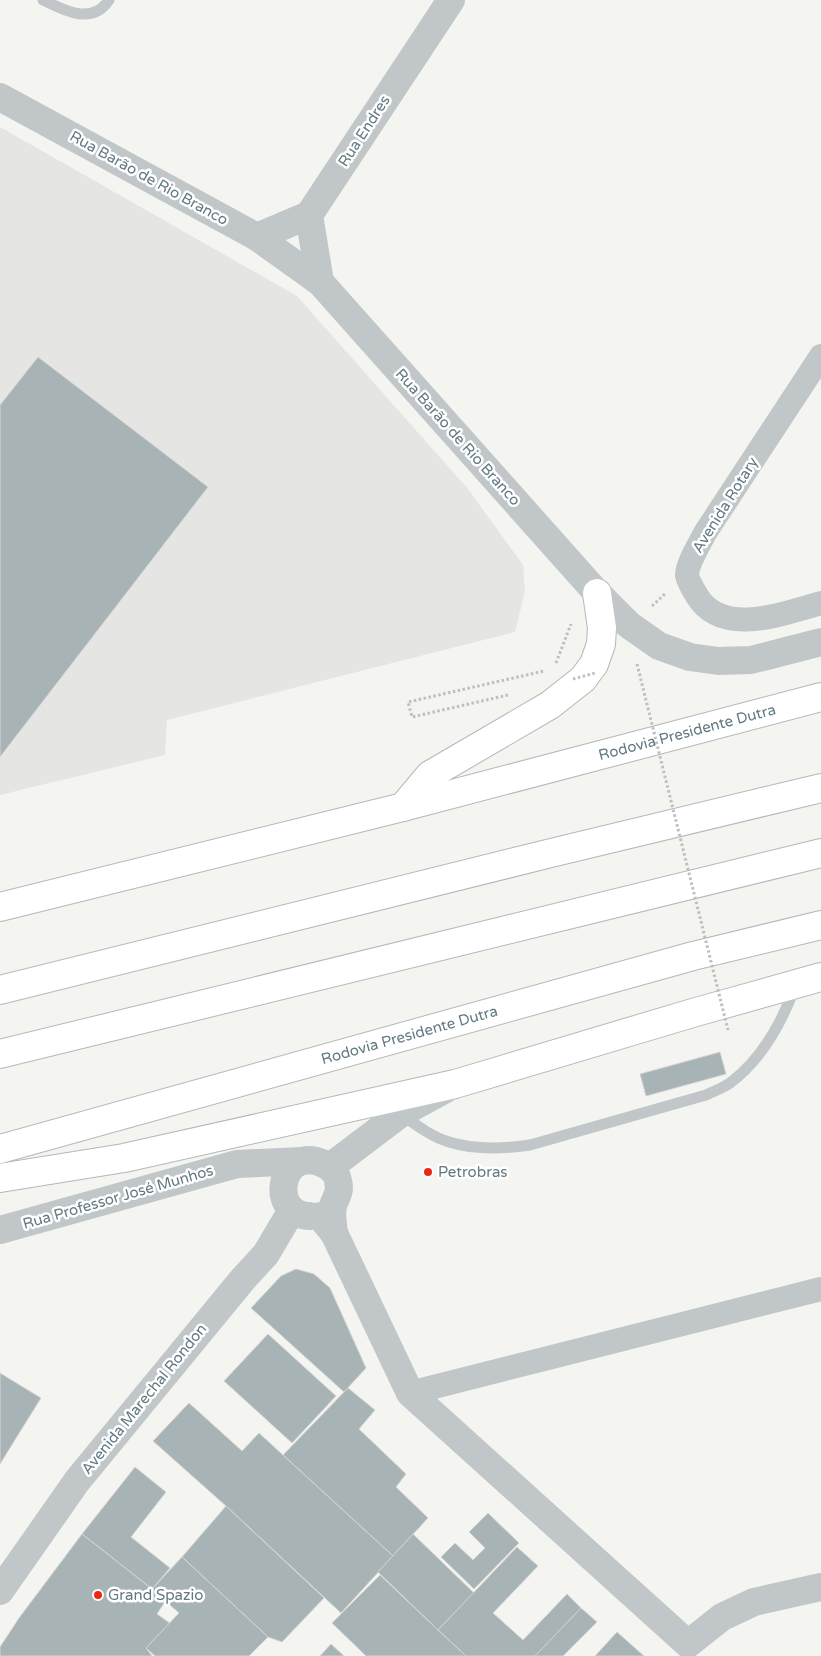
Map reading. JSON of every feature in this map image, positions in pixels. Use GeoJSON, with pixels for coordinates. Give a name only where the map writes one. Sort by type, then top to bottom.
{"type":"FeatureCollection","features":[{"type":"Feature","properties":{"kind":"highway"},"geometry":{"type":"LineString","coordinates":[[403,807],[430,775],[550,705],[583,679],[594,664],[601,644],[602,628],[597,593]]}},
{"type":"Feature","properties":{"kind":"highway","name":"Rodovia Presidente Dutra"},"geometry":{"type":"LineString","coordinates":[[0,907],[403,807],[821,697]]}},
{"type":"Feature","properties":{"kind":"highway"},"geometry":{"type":"LineString","coordinates":[[0,990],[821,788]]}},
{"type":"Feature","properties":{"kind":"highway"},"geometry":{"type":"LineString","coordinates":[[0,1054],[821,853]]}},
{"type":"Feature","properties":{"kind":"highway","name":"Rodovia Presidente Dutra"},"geometry":{"type":"LineString","coordinates":[[0,1149],[694,956],[821,925]]}},
{"type":"Feature","properties":{"kind":"highway"},"geometry":{"type":"LineString","coordinates":[[0,1178],[124,1158],[455,1084],[809,980]]}},
{"type":"Feature","properties":{"kind":"street","name":"Rua Endres"},"geometry":{"type":"LineString","coordinates":[[308,215],[451,0]]}},
{"type":"Feature","properties":{"kind":"street","name":"Rua Barão de Rio Branco"},"geometry":{"type":"LineString","coordinates":[[0,97],[257,237],[320,282],[597,593],[629,625],[659,646],[690,657],[718,661],[751,660],[821,642]]}},
{"type":"Feature","properties":{"kind":"street"},"geometry":{"type":"LineString","coordinates":[[257,237],[308,215],[320,282]]}},
{"type":"Feature","properties":{"kind":"street","name":"Avenida Rotary"},"geometry":{"type":"LineString","coordinates":[[687,575],[694,553],[705,533],[821,356]]}},
{"type":"Feature","properties":{"kind":"street"},"geometry":{"type":"LineString","coordinates":[[687,575],[703,605],[716,614],[735,619],[757,620],[821,603]]}},
{"type":"Feature","properties":{"kind":"street"},"geometry":{"type":"LineString","coordinates":[[330,1167],[400,1114],[455,1084]]}},
{"type":"Feature","properties":{"kind":"street"},"geometry":{"type":"LineString","coordinates":[[329,1219],[306,1217],[292,1210],[284,1198],[282,1183],[289,1170],[302,1161],[316,1160],[330,1167],[338,1179],[339,1194],[329,1219],[410,1393],[684,1650],[722,1617],[754,1602],[821,1587]]}},
{"type":"Feature","properties":{"kind":"street","name":"Rua Professor José Munhos"},"geometry":{"type":"LineString","coordinates":[[0,1230],[237,1164],[302,1161]]}},
{"type":"Feature","properties":{"kind":"street"},"geometry":{"type":"LineString","coordinates":[[237,1164],[282,1183]]}},
{"type":"Feature","properties":{"kind":"street","name":"Avenida Marechal Rondon"},"geometry":{"type":"LineString","coordinates":[[0,1591],[78,1481],[243,1279],[266,1254],[292,1210]]}},
{"type":"Feature","properties":{"kind":"street"},"geometry":{"type":"LineString","coordinates":[[410,1393],[821,1289]]}},
{"type":"Feature","properties":{"kind":"lane"},"geometry":{"type":"LineString","coordinates":[[43,0],[66,11],[84,15],[106,5],[109,0]]}},
{"type":"Feature","properties":{"kind":"lane"},"geometry":{"type":"LineString","coordinates":[[400,1114],[424,1130],[448,1142],[475,1147],[504,1149],[530,1145],[706,1095],[730,1083],[747,1068],[776,1027],[787,1006],[809,980]]}},
{"type":"Feature","properties":{"kind":"path"},"geometry":{"type":"LineString","coordinates":[[629,625],[687,575]]}},
{"type":"Feature","properties":{"kind":"path"},"geometry":{"type":"LineString","coordinates":[[637,664],[728,1030]]}},
{"type":"Feature","properties":{"kind":"path"},"geometry":{"type":"LineString","coordinates":[[516,693],[412,717],[408,702],[544,671]]}},
{"type":"Feature","properties":{"kind":"path"},"geometry":{"type":"LineString","coordinates":[[572,679],[596,673]]}},
{"type":"Feature","properties":{"kind":"shaded area"},"geometry":{"type":"Polygon","coordinates":[[[0,127],[297,296],[468,489],[523,565],[525,591],[515,632],[167,720],[165,755],[0,795],[0,127]]]}},
{"type":"Feature","properties":{"kind":"building"},"geometry":{"type":"Polygon","coordinates":[[[38,357],[208,487],[0,757],[0,405],[38,357]]]}},
{"type":"Feature","properties":{"kind":"building"},"geometry":{"type":"Polygon","coordinates":[[[720,1052],[726,1074],[646,1096],[640,1074],[720,1052]]]}},
{"type":"Feature","properties":{"kind":"building"},"geometry":{"type":"Polygon","coordinates":[[[296,1269],[314,1274],[330,1288],[366,1368],[344,1392],[251,1308],[281,1276],[296,1269]]]}},
{"type":"Feature","properties":{"kind":"building"},"geometry":{"type":"Polygon","coordinates":[[[268,1334],[336,1396],[292,1443],[224,1381],[268,1334]]]}},
{"type":"Feature","properties":{"kind":"building"},"geometry":{"type":"Polygon","coordinates":[[[0,1373],[41,1398],[0,1464],[0,1373]]]}},
{"type":"Feature","properties":{"kind":"building"},"geometry":{"type":"Polygon","coordinates":[[[348,1388],[375,1410],[359,1429],[406,1474],[396,1487],[428,1518],[393,1556],[283,1455],[348,1388]]]}},
{"type":"Feature","properties":{"kind":"building"},"geometry":{"type":"Polygon","coordinates":[[[189,1403],[242,1451],[259,1433],[393,1556],[341,1613],[153,1441],[189,1403]]]}},
{"type":"Feature","properties":{"kind":"building"},"geometry":{"type":"Polygon","coordinates":[[[135,1467],[166,1492],[131,1537],[170,1568],[152,1589],[82,1534],[135,1467]]]}},
{"type":"Feature","properties":{"kind":"building"},"geometry":{"type":"Polygon","coordinates":[[[226,1506],[324,1598],[282,1642],[268,1637],[182,1557],[226,1506]]]}},
{"type":"Feature","properties":{"kind":"building"},"geometry":{"type":"Polygon","coordinates":[[[488,1513],[519,1543],[474,1589],[441,1557],[455,1543],[473,1560],[485,1548],[469,1532],[488,1513]]]}},
{"type":"Feature","properties":{"kind":"building","name":"Grand Spazio"},"geometry":{"type":"Polygon","coordinates":[[[82,1534],[166,1600],[157,1614],[171,1624],[146,1648],[152,1656],[0,1656],[0,1647],[19,1618],[82,1534]]]}},
{"type":"Feature","properties":{"kind":"building"},"geometry":{"type":"Polygon","coordinates":[[[413,1534],[474,1593],[438,1630],[378,1572],[413,1534]]]}},
{"type":"Feature","properties":{"kind":"building"},"geometry":{"type":"Polygon","coordinates":[[[517,1547],[538,1566],[493,1613],[523,1640],[567,1594],[581,1608],[536,1656],[466,1656],[438,1630],[517,1547]]]}},
{"type":"Feature","properties":{"kind":"building"},"geometry":{"type":"Polygon","coordinates":[[[182,1557],[268,1637],[249,1656],[155,1656],[146,1648],[179,1613],[152,1589],[182,1557]]]}},
{"type":"Feature","properties":{"kind":"building"},"geometry":{"type":"Polygon","coordinates":[[[380,1575],[466,1656],[366,1656],[332,1623],[380,1575]]]}},
{"type":"Feature","properties":{"kind":"building"},"geometry":{"type":"Polygon","coordinates":[[[581,1608],[597,1622],[563,1656],[535,1656],[581,1608]]]}},
{"type":"Feature","properties":{"kind":"building"},"geometry":{"type":"Polygon","coordinates":[[[617,1632],[644,1656],[595,1656],[617,1632]]]}},
{"type":"Feature","properties":{"kind":"building"},"geometry":{"type":"Polygon","coordinates":[[[331,1644],[344,1656],[320,1656],[331,1644]]]}},
{"type":"Feature","properties":{"kind":"place","name":"Petrobras"},"geometry":{"type":"Point","coordinates":[428,1172]}},
{"type":"Feature","properties":{"kind":"place","name":"Grand Spazio"},"geometry":{"type":"Point","coordinates":[98,1595]}}]}
